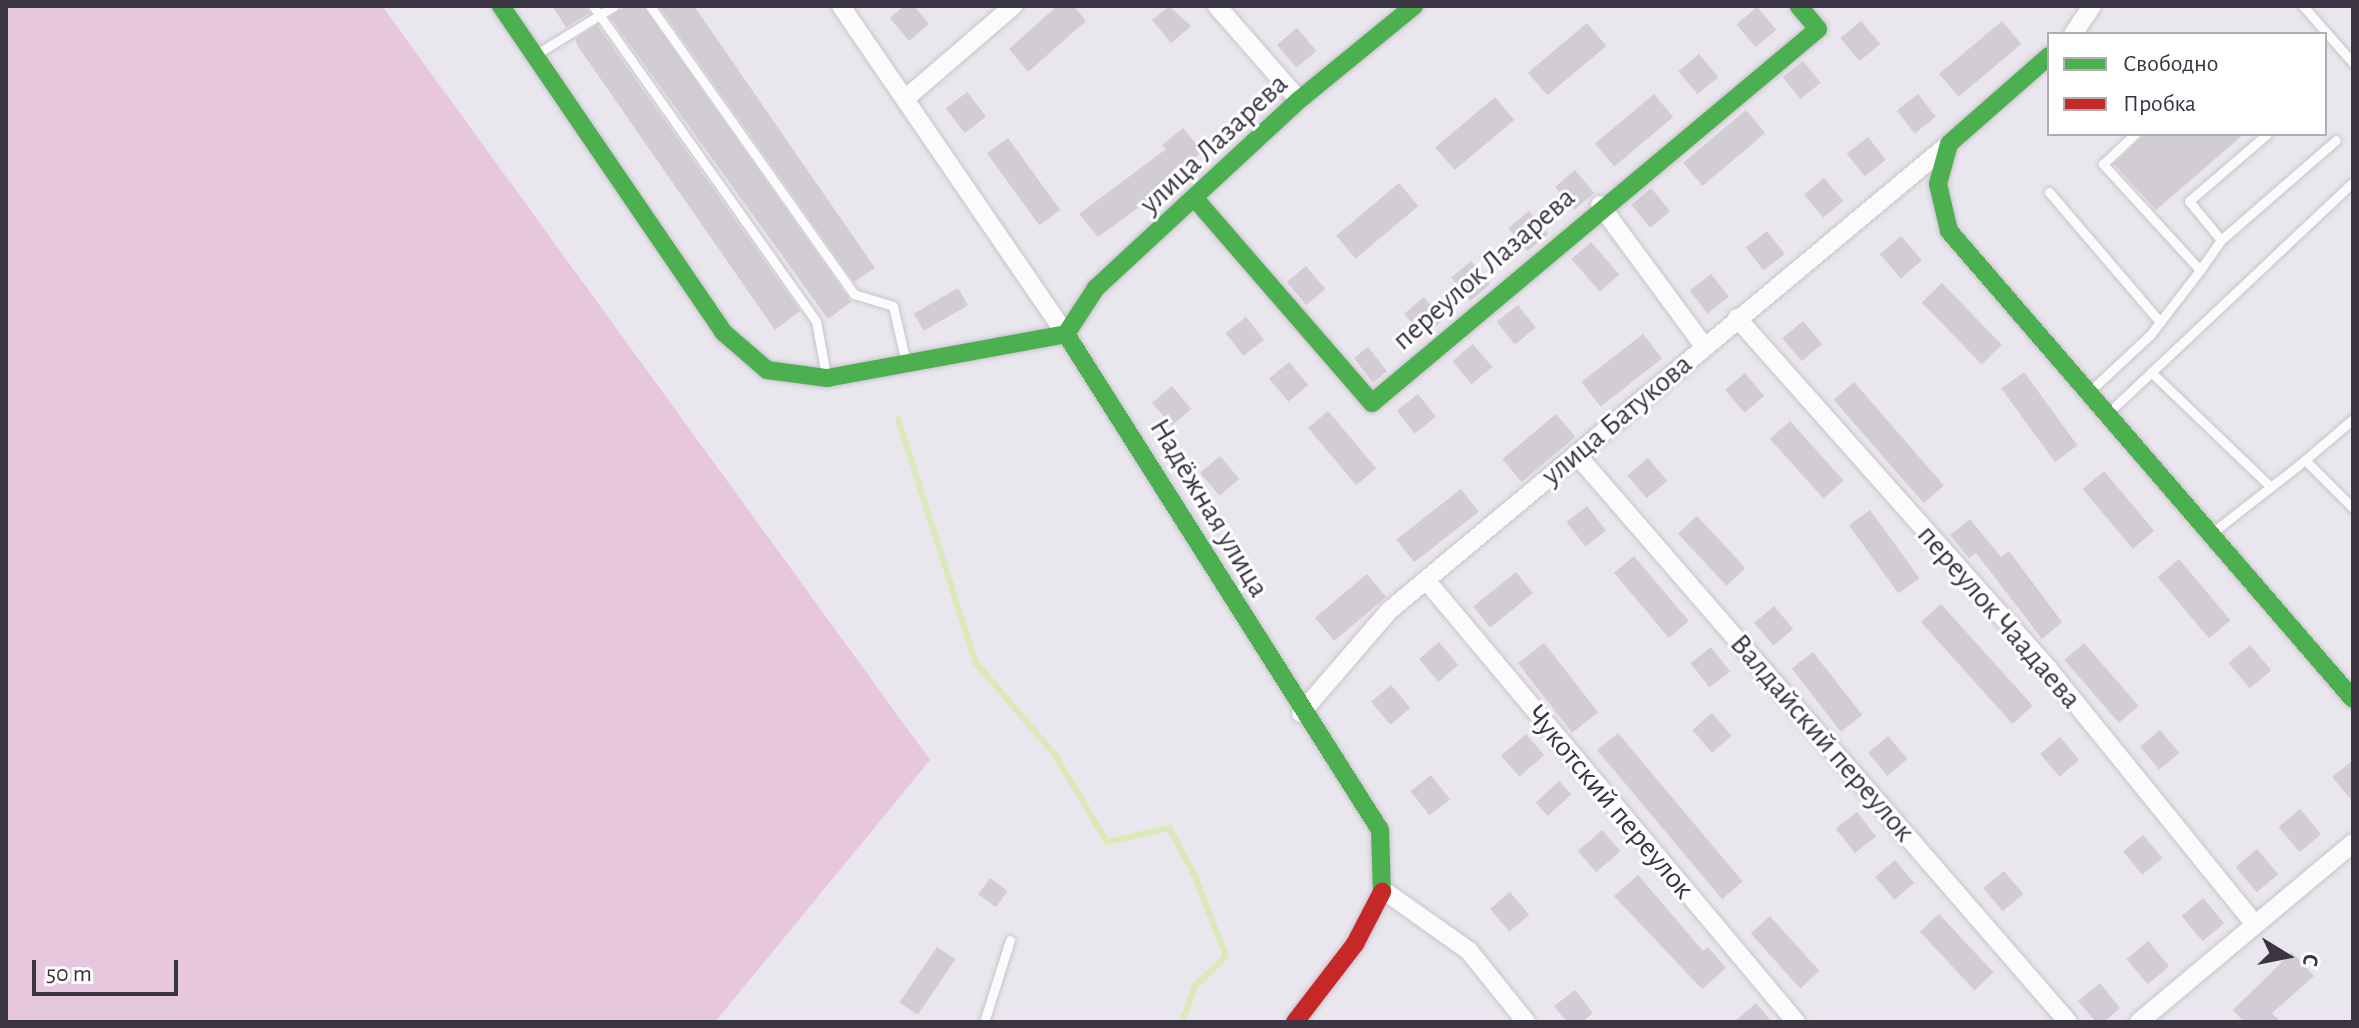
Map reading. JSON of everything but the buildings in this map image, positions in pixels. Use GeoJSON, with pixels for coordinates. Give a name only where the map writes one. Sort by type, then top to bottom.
{"type":"FeatureCollection","features":[{"type":"Feature","properties":{"kind":"street"},"geometry":{"type":"LineString","coordinates":[[501,6],[723,332],[767,370],[827,378],[907,368],[1066,334]]}},
{"type":"Feature","properties":{"kind":"street","name":"Надёжная улица"},"geometry":{"type":"LineString","coordinates":[[841,6],[1066,334],[1301,713],[1380,830],[1383,890]]}},
{"type":"Feature","properties":{"kind":"street"},"geometry":{"type":"LineString","coordinates":[[905,99],[1013,6]]}},
{"type":"Feature","properties":{"kind":"street"},"geometry":{"type":"LineString","coordinates":[[1217,6],[1299,100]]}},
{"type":"Feature","properties":{"kind":"street","name":"улица Лазарева"},"geometry":{"type":"LineString","coordinates":[[1066,334],[1096,288],[1197,201],[1299,100],[1414,6]]}},
{"type":"Feature","properties":{"kind":"street","name":"переулок Лазарева"},"geometry":{"type":"LineString","coordinates":[[1197,201],[1372,403],[1600,205],[1818,29],[1799,6]]}},
{"type":"Feature","properties":{"kind":"street"},"geometry":{"type":"LineString","coordinates":[[2074,32],[2092,6]]}},
{"type":"Feature","properties":{"kind":"street"},"geometry":{"type":"LineString","coordinates":[[2047,58],[1949,144],[1938,184],[1949,231],[2353,699]]}},
{"type":"Feature","properties":{"kind":"street","name":"улица Батукова"},"geometry":{"type":"LineString","coordinates":[[1301,713],[1390,610],[1949,144]]}},
{"type":"Feature","properties":{"kind":"street"},"geometry":{"type":"LineString","coordinates":[[1600,205],[1704,346]]}},
{"type":"Feature","properties":{"kind":"street","name":"переулок Чаадаева"},"geometry":{"type":"LineString","coordinates":[[1737,318],[2049,670],[2253,922]]}},
{"type":"Feature","properties":{"kind":"street","name":"Валдайский переулок"},"geometry":{"type":"LineString","coordinates":[[1576,454],[2068,1022]]}},
{"type":"Feature","properties":{"kind":"street","name":"Чукотский переулок"},"geometry":{"type":"LineString","coordinates":[[1426,580],[1796,1022]]}},
{"type":"Feature","properties":{"kind":"street"},"geometry":{"type":"LineString","coordinates":[[2139,1022],[2253,922],[2353,843]]}},
{"type":"Feature","properties":{"kind":"street"},"geometry":{"type":"LineString","coordinates":[[1295,1022],[1355,944],[1383,890],[1469,951],[1526,1022]]}},
{"type":"Feature","properties":{"kind":"lane"},"geometry":{"type":"LineString","coordinates":[[593,6],[816,321],[827,378]]}},
{"type":"Feature","properties":{"kind":"lane"},"geometry":{"type":"LineString","coordinates":[[535,55],[614,6]]}},
{"type":"Feature","properties":{"kind":"lane"},"geometry":{"type":"LineString","coordinates":[[650,6],[854,294],[893,306],[907,368]]}},
{"type":"Feature","properties":{"kind":"lane"},"geometry":{"type":"LineString","coordinates":[[2303,6],[2326,32]]}},
{"type":"Feature","properties":{"kind":"lane"},"geometry":{"type":"LineString","coordinates":[[2327,33],[2353,63]]}},
{"type":"Feature","properties":{"kind":"lane"},"geometry":{"type":"LineString","coordinates":[[2133,136],[2103,164],[2200,270]]}},
{"type":"Feature","properties":{"kind":"lane"},"geometry":{"type":"LineString","coordinates":[[2221,240],[2189,201],[2265,136]]}},
{"type":"Feature","properties":{"kind":"lane"},"geometry":{"type":"LineString","coordinates":[[2088,393],[2160,322],[2221,240],[2336,140]]}},
{"type":"Feature","properties":{"kind":"lane"},"geometry":{"type":"LineString","coordinates":[[2107,414],[2353,182]]}},
{"type":"Feature","properties":{"kind":"lane"},"geometry":{"type":"LineString","coordinates":[[2049,192],[2160,322]]}},
{"type":"Feature","properties":{"kind":"lane"},"geometry":{"type":"LineString","coordinates":[[2151,372],[2271,487]]}},
{"type":"Feature","properties":{"kind":"lane"},"geometry":{"type":"LineString","coordinates":[[2211,534],[2353,419]]}},
{"type":"Feature","properties":{"kind":"lane"},"geometry":{"type":"LineString","coordinates":[[2305,460],[2353,508]]}},
{"type":"Feature","properties":{"kind":"lane"},"geometry":{"type":"LineString","coordinates":[[984,1022],[1010,940]]}},
{"type":"Feature","properties":{"kind":"shaded area"},"geometry":{"type":"Polygon","coordinates":[[[6,6],[382,6],[930,760],[715,1022],[6,1022],[6,6]]]}},
{"type":"Feature","properties":{"kind":"waterway"},"geometry":{"type":"LineString","coordinates":[[898,419],[976,663],[1055,755],[1107,842],[1169,828],[1194,874],[1226,956],[1195,986],[1182,1022]]}},
{"type":"Feature","properties":{"kind":"traffic: fast"},"geometry":{"type":"LineString","coordinates":[[501,6],[723,332],[767,370],[827,378],[1066,334]]}},
{"type":"Feature","properties":{"kind":"traffic: fast"},"geometry":{"type":"LineString","coordinates":[[1066,334],[1096,288],[1299,100],[1414,6]]}},
{"type":"Feature","properties":{"kind":"traffic: fast"},"geometry":{"type":"LineString","coordinates":[[1197,201],[1372,403],[1818,29],[1799,6]]}},
{"type":"Feature","properties":{"kind":"traffic: fast"},"geometry":{"type":"LineString","coordinates":[[2047,58],[1949,144],[1938,184],[1949,231],[2353,699]]}},
{"type":"Feature","properties":{"kind":"traffic: fast"},"geometry":{"type":"LineString","coordinates":[[1066,334],[1380,830],[1382,892]]}},
{"type":"Feature","properties":{"kind":"traffic: jam"},"geometry":{"type":"LineString","coordinates":[[1295,1022],[1355,944],[1382,892]]}}]}
